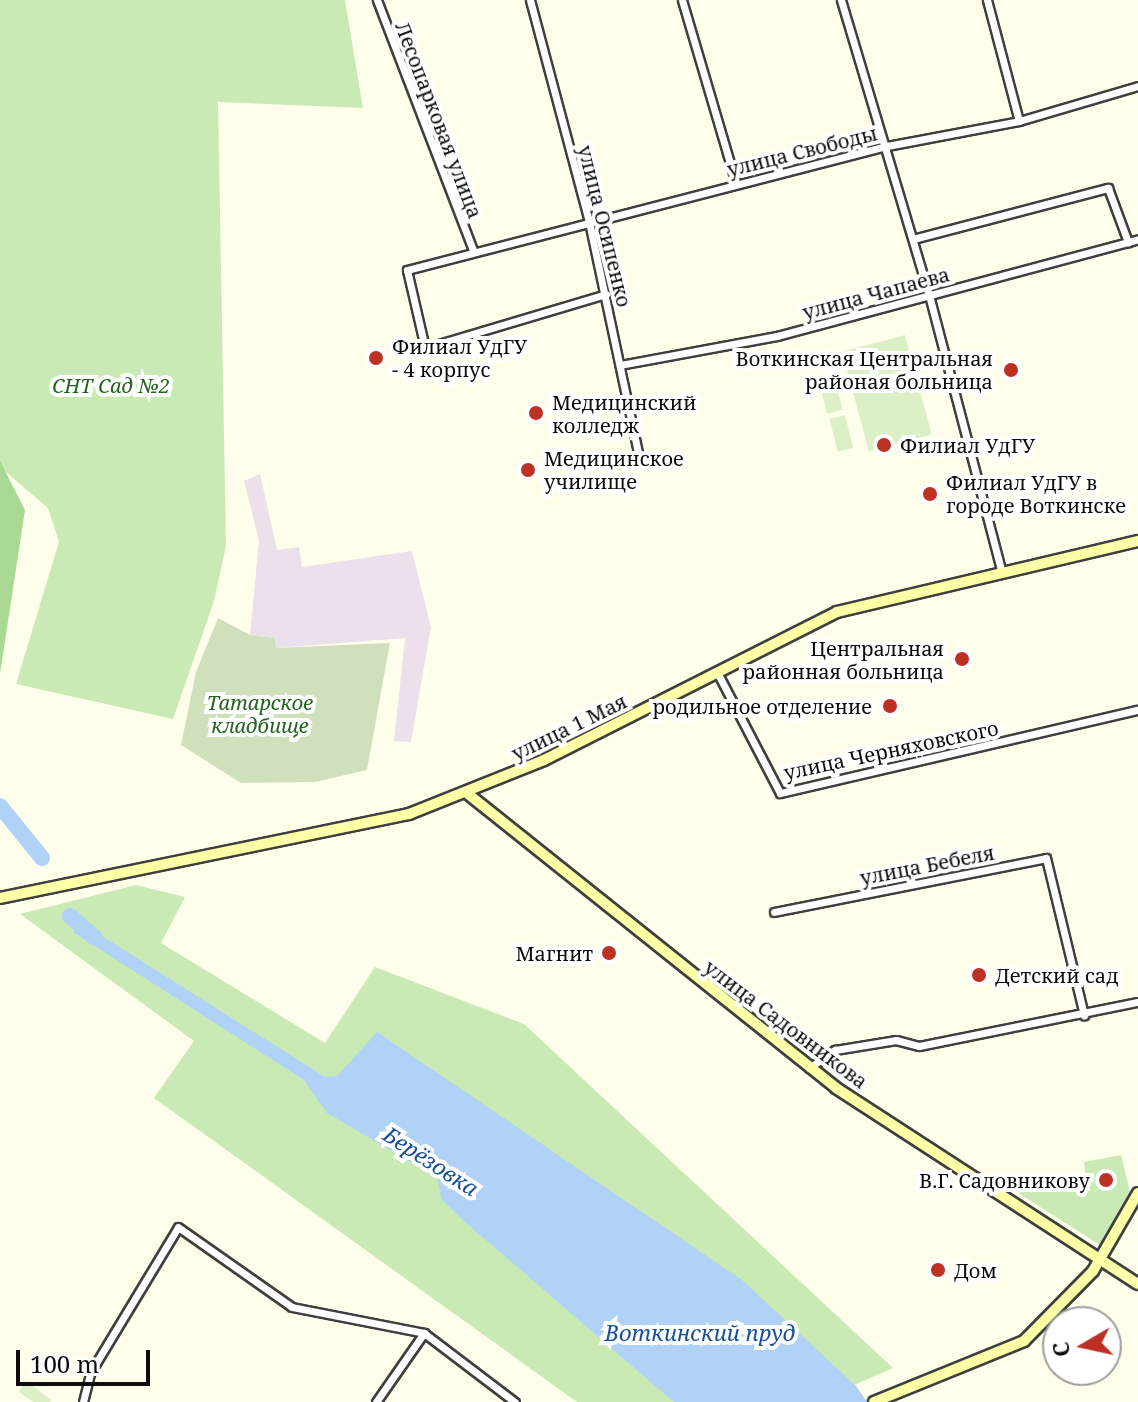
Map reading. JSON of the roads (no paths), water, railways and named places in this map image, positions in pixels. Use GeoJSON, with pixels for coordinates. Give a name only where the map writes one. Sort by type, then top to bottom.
{"type":"FeatureCollection","features":[{"type":"Feature","properties":{"kind":"main road","name":"улица 1 Мая"},"geometry":{"type":"LineString","coordinates":[[0,898],[400,816],[468,794],[718,674],[837,612],[1137,545]]}},
{"type":"Feature","properties":{"kind":"main road","name":"улица Садовникова"},"geometry":{"type":"LineString","coordinates":[[468,794],[809,1068],[1138,1284]]}},
{"type":"Feature","properties":{"kind":"main road"},"geometry":{"type":"LineString","coordinates":[[874,1402],[1016,1346],[1043,1326],[1101,1258],[1138,1193]]}},
{"type":"Feature","properties":{"kind":"street","name":"Лесопарковая улица"},"geometry":{"type":"LineString","coordinates":[[377,0],[473,250]]}},
{"type":"Feature","properties":{"kind":"street","name":"улица Осипенко"},"geometry":{"type":"LineString","coordinates":[[530,0],[589,222],[640,461]]}},
{"type":"Feature","properties":{"kind":"street"},"geometry":{"type":"LineString","coordinates":[[682,0],[736,184]]}},
{"type":"Feature","properties":{"kind":"street"},"geometry":{"type":"LineString","coordinates":[[841,0],[929,295],[1002,573]]}},
{"type":"Feature","properties":{"kind":"street"},"geometry":{"type":"LineString","coordinates":[[987,0],[1019,121]]}},
{"type":"Feature","properties":{"kind":"street","name":"улица Свободы"},"geometry":{"type":"LineString","coordinates":[[606,294],[425,348],[407,270],[473,250],[887,146],[1019,121],[1138,86]]}},
{"type":"Feature","properties":{"kind":"street"},"geometry":{"type":"LineString","coordinates":[[913,239],[1108,188],[1128,242]]}},
{"type":"Feature","properties":{"kind":"street","name":"улица Чапаева"},"geometry":{"type":"LineString","coordinates":[[620,365],[777,336],[1138,239]]}},
{"type":"Feature","properties":{"kind":"street","name":"улица Черняховского"},"geometry":{"type":"LineString","coordinates":[[718,674],[780,793],[1138,710]]}},
{"type":"Feature","properties":{"kind":"street","name":"улица Бебеля"},"geometry":{"type":"LineString","coordinates":[[774,912],[1046,858],[1084,1015]]}},
{"type":"Feature","properties":{"kind":"street"},"geometry":{"type":"LineString","coordinates":[[809,1068],[835,1050],[896,1040],[919,1046],[1138,1002]]}},
{"type":"Feature","properties":{"kind":"street"},"geometry":{"type":"LineString","coordinates":[[83,1402],[90,1373],[178,1227],[292,1307],[424,1333],[515,1402]]}},
{"type":"Feature","properties":{"kind":"street"},"geometry":{"type":"LineString","coordinates":[[376,1402],[424,1333]]}},
{"type":"Feature","properties":{"kind":"water","name":"Воткинский пруд"},"geometry":{"type":"Polygon","coordinates":[[[83,924],[325,1077],[337,1076],[377,1032],[742,1280],[856,1386],[867,1402],[674,1402],[465,1222],[441,1199],[438,1178],[327,1113],[304,1080],[73,932],[83,924]]]}},
{"type":"Feature","properties":{"kind":"waterway","name":"Берёзовка"},"geometry":{"type":"LineString","coordinates":[[0,806],[42,858]]}},
{"type":"Feature","properties":{"kind":"waterway","name":"Берёзовка"},"geometry":{"type":"LineString","coordinates":[[70,916],[95,938]]}},
{"type":"Feature","properties":{"kind":"place","name":"Филиал УдГУ - 4 корпус"},"geometry":{"type":"Point","coordinates":[376,358]}},
{"type":"Feature","properties":{"kind":"place","name":"Воткинская Центральная районая больница"},"geometry":{"type":"Point","coordinates":[1011,370]}},
{"type":"Feature","properties":{"kind":"place","name":"Медицинский колледж"},"geometry":{"type":"Point","coordinates":[536,413]}},
{"type":"Feature","properties":{"kind":"place","name":"Филиал УдГУ"},"geometry":{"type":"Point","coordinates":[884,445]}},
{"type":"Feature","properties":{"kind":"place","name":"Медицинское училище"},"geometry":{"type":"Point","coordinates":[528,470]}},
{"type":"Feature","properties":{"kind":"place","name":"Филиал УдГУ в городе Воткинске"},"geometry":{"type":"Point","coordinates":[930,494]}},
{"type":"Feature","properties":{"kind":"place","name":"Центральная районная больница"},"geometry":{"type":"Point","coordinates":[962,659]}},
{"type":"Feature","properties":{"kind":"place","name":"родильное отделение"},"geometry":{"type":"Point","coordinates":[890,706]}},
{"type":"Feature","properties":{"kind":"place","name":"Магнит"},"geometry":{"type":"Point","coordinates":[609,953]}},
{"type":"Feature","properties":{"kind":"place","name":"Детский сад"},"geometry":{"type":"Point","coordinates":[979,975]}},
{"type":"Feature","properties":{"kind":"place","name":"В.Г. Садовникову"},"geometry":{"type":"Point","coordinates":[1106,1180]}},
{"type":"Feature","properties":{"kind":"place","name":"Дом"},"geometry":{"type":"Point","coordinates":[938,1270]}},
{"type":"Feature","properties":{"kind":"park label","name":"СНТ Сад №2"},"geometry":{"type":"Point","coordinates":[111,385]}},
{"type":"Feature","properties":{"kind":"park label","name":"Татарское кладбище"},"geometry":{"type":"Point","coordinates":[260,714]}}]}
